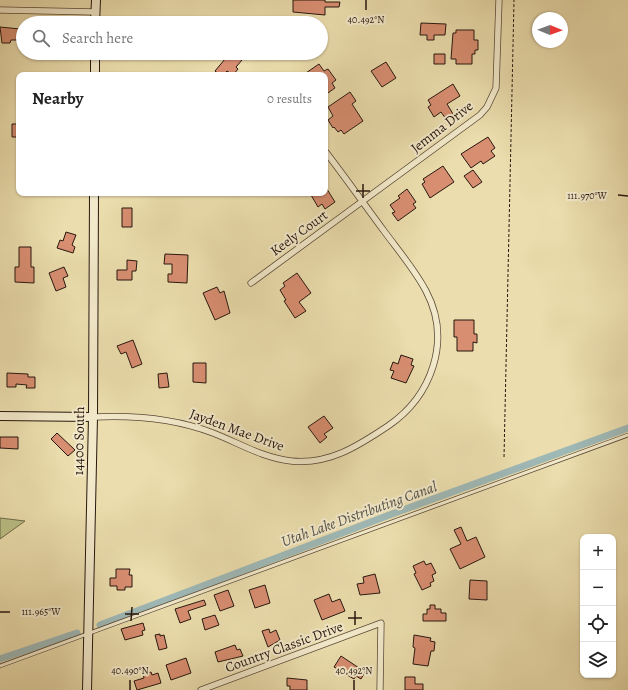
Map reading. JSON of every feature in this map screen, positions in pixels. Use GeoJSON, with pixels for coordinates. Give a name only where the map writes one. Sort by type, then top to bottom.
{"type":"FeatureCollection","features":[{"type":"Feature","properties":{"kind":"street"},"geometry":{"type":"LineString","coordinates":[[96,0],[96,16]]}},
{"type":"Feature","properties":{"kind":"street","name":"Jemma Drive"},"geometry":{"type":"LineString","coordinates":[[362,202],[470,123],[487,107],[496,88],[499,0]]}},
{"type":"Feature","properties":{"kind":"street"},"geometry":{"type":"LineString","coordinates":[[0,10],[96,12]]}},
{"type":"Feature","properties":{"kind":"street"},"geometry":{"type":"LineString","coordinates":[[95,60],[95,72]]}},
{"type":"Feature","properties":{"kind":"street","name":"Jayden Mae Drive"},"geometry":{"type":"LineString","coordinates":[[93,417],[151,418],[180,422],[214,433],[261,454],[278,459],[306,461],[332,458],[345,452],[402,414],[420,396],[434,368],[437,352],[436,320],[426,291],[328,155]]}},
{"type":"Feature","properties":{"kind":"street","name":"14400 South"},"geometry":{"type":"LineString","coordinates":[[87,690],[93,417],[94,196]]}},
{"type":"Feature","properties":{"kind":"street","name":"Keely Court"},"geometry":{"type":"LineString","coordinates":[[251,283],[362,202]]}},
{"type":"Feature","properties":{"kind":"street"},"geometry":{"type":"LineString","coordinates":[[0,416],[93,417]]}},
{"type":"Feature","properties":{"kind":"street","name":"Country Classic Drive"},"geometry":{"type":"LineString","coordinates":[[201,690],[381,623],[380,690]]}},
{"type":"Feature","properties":{"kind":"lane"},"geometry":{"type":"LineString","coordinates":[[0,666],[88,635],[628,435]]}},
{"type":"Feature","properties":{"kind":"path"},"geometry":{"type":"LineString","coordinates":[[504,458],[514,0]]}},
{"type":"Feature","properties":{"kind":"green space"},"geometry":{"type":"Polygon","coordinates":[[[0,518],[25,521],[0,539],[0,518]]]}},
{"type":"Feature","properties":{"kind":"building"},"geometry":{"type":"Polygon","coordinates":[[[293,0],[325,0],[325,2],[340,2],[339,7],[325,7],[325,15],[293,12],[293,0]]]}},
{"type":"Feature","properties":{"kind":"building"},"geometry":{"type":"Polygon","coordinates":[[[421,23],[446,24],[445,35],[434,35],[434,40],[427,40],[427,35],[420,35],[421,23]]]}},
{"type":"Feature","properties":{"kind":"building"},"geometry":{"type":"Polygon","coordinates":[[[0,27],[16,29],[16,40],[11,40],[10,43],[2,43],[0,27]]]}},
{"type":"Feature","properties":{"kind":"building"},"geometry":{"type":"Polygon","coordinates":[[[456,30],[474,30],[474,40],[478,40],[478,50],[475,50],[475,54],[472,54],[472,64],[456,64],[456,59],[451,59],[453,33],[456,33],[456,30]]]}},
{"type":"Feature","properties":{"kind":"building"},"geometry":{"type":"Polygon","coordinates":[[[434,54],[445,54],[445,64],[434,64],[434,54]]]}},
{"type":"Feature","properties":{"kind":"building"},"geometry":{"type":"Polygon","coordinates":[[[224,60],[242,60],[236,67],[238,69],[236,72],[215,71],[224,60]]]}},
{"type":"Feature","properties":{"kind":"building"},"geometry":{"type":"Polygon","coordinates":[[[386,62],[396,78],[382,87],[371,71],[386,62]]]}},
{"type":"Feature","properties":{"kind":"building"},"geometry":{"type":"Polygon","coordinates":[[[319,64],[324,71],[328,69],[336,80],[332,83],[335,88],[328,93],[328,72],[307,72],[319,64]]]}},
{"type":"Feature","properties":{"kind":"building"},"geometry":{"type":"Polygon","coordinates":[[[453,84],[460,96],[447,104],[453,114],[446,119],[441,112],[434,117],[428,107],[431,105],[428,100],[453,84]]]}},
{"type":"Feature","properties":{"kind":"building"},"geometry":{"type":"Polygon","coordinates":[[[350,92],[356,101],[352,104],[363,121],[344,134],[341,130],[338,132],[334,127],[333,128],[328,120],[333,116],[328,107],[350,92]]]}},
{"type":"Feature","properties":{"kind":"building"},"geometry":{"type":"Polygon","coordinates":[[[12,124],[16,124],[16,137],[12,137],[12,124]]]}},
{"type":"Feature","properties":{"kind":"building"},"geometry":{"type":"Polygon","coordinates":[[[488,137],[495,148],[491,151],[495,156],[483,164],[481,161],[471,168],[461,154],[488,137]]]}},
{"type":"Feature","properties":{"kind":"building"},"geometry":{"type":"Polygon","coordinates":[[[443,166],[454,182],[430,198],[422,184],[425,182],[423,179],[443,166]]]}},
{"type":"Feature","properties":{"kind":"building"},"geometry":{"type":"Polygon","coordinates":[[[473,170],[482,182],[473,188],[464,176],[473,170]]]}},
{"type":"Feature","properties":{"kind":"building"},"geometry":{"type":"Polygon","coordinates":[[[407,189],[416,202],[413,204],[416,208],[398,221],[392,213],[395,212],[390,205],[400,198],[398,196],[407,189]]]}},
{"type":"Feature","properties":{"kind":"building"},"geometry":{"type":"Polygon","coordinates":[[[328,191],[335,202],[325,209],[322,204],[318,207],[312,196],[328,196],[328,191]]]}},
{"type":"Feature","properties":{"kind":"building"},"geometry":{"type":"Polygon","coordinates":[[[122,208],[132,208],[132,227],[122,227],[122,208]]]}},
{"type":"Feature","properties":{"kind":"building"},"geometry":{"type":"Polygon","coordinates":[[[66,232],[76,235],[72,245],[75,247],[73,253],[57,248],[60,240],[63,241],[66,232]]]}},
{"type":"Feature","properties":{"kind":"building"},"geometry":{"type":"Polygon","coordinates":[[[19,247],[31,247],[31,267],[34,267],[34,283],[15,282],[15,267],[19,267],[19,247]]]}},
{"type":"Feature","properties":{"kind":"building"},"geometry":{"type":"Polygon","coordinates":[[[165,254],[188,255],[187,283],[168,282],[168,274],[172,274],[172,264],[164,264],[165,254]]]}},
{"type":"Feature","properties":{"kind":"building"},"geometry":{"type":"Polygon","coordinates":[[[127,260],[137,261],[136,271],[132,271],[132,280],[117,280],[117,270],[127,270],[127,260]]]}},
{"type":"Feature","properties":{"kind":"building"},"geometry":{"type":"Polygon","coordinates":[[[64,267],[68,276],[63,278],[66,287],[56,291],[49,273],[64,267]]]}},
{"type":"Feature","properties":{"kind":"building"},"geometry":{"type":"Polygon","coordinates":[[[297,273],[311,293],[299,302],[306,311],[295,318],[284,301],[286,300],[280,290],[285,286],[283,283],[297,273]]]}},
{"type":"Feature","properties":{"kind":"building"},"geometry":{"type":"Polygon","coordinates":[[[217,287],[220,293],[224,291],[230,313],[215,320],[203,293],[217,287]]]}},
{"type":"Feature","properties":{"kind":"building"},"geometry":{"type":"Polygon","coordinates":[[[454,320],[474,320],[474,334],[477,334],[477,343],[473,342],[473,351],[457,351],[457,337],[454,337],[454,320]]]}},
{"type":"Feature","properties":{"kind":"building"},"geometry":{"type":"Polygon","coordinates":[[[133,340],[142,364],[132,368],[126,352],[121,354],[117,346],[133,340]]]}},
{"type":"Feature","properties":{"kind":"building"},"geometry":{"type":"Polygon","coordinates":[[[401,355],[413,359],[411,365],[414,366],[406,383],[391,378],[394,371],[390,370],[393,362],[398,364],[401,355]]]}},
{"type":"Feature","properties":{"kind":"building"},"geometry":{"type":"Polygon","coordinates":[[[193,363],[206,363],[206,383],[193,382],[193,363]]]}},
{"type":"Feature","properties":{"kind":"building"},"geometry":{"type":"Polygon","coordinates":[[[7,373],[28,374],[28,377],[35,377],[35,388],[26,388],[27,385],[16,384],[16,387],[7,387],[7,373]]]}},
{"type":"Feature","properties":{"kind":"building"},"geometry":{"type":"Polygon","coordinates":[[[167,373],[169,387],[159,388],[158,374],[167,373]]]}},
{"type":"Feature","properties":{"kind":"building"},"geometry":{"type":"Polygon","coordinates":[[[324,416],[333,428],[324,434],[327,437],[320,443],[308,427],[324,416]]]}},
{"type":"Feature","properties":{"kind":"building"},"geometry":{"type":"Polygon","coordinates":[[[57,433],[75,450],[68,456],[51,439],[57,433]]]}},
{"type":"Feature","properties":{"kind":"building"},"geometry":{"type":"Polygon","coordinates":[[[0,437],[18,437],[18,449],[0,448],[0,437]]]}},
{"type":"Feature","properties":{"kind":"building"},"geometry":{"type":"Polygon","coordinates":[[[461,527],[467,541],[476,537],[485,557],[460,569],[450,549],[461,544],[454,530],[461,527]]]}},
{"type":"Feature","properties":{"kind":"building"},"geometry":{"type":"Polygon","coordinates":[[[424,561],[426,565],[431,563],[436,573],[432,575],[434,581],[430,583],[431,586],[422,590],[414,574],[416,573],[413,566],[424,561]]]}},
{"type":"Feature","properties":{"kind":"building"},"geometry":{"type":"Polygon","coordinates":[[[116,569],[130,569],[129,575],[132,575],[132,587],[125,587],[125,590],[117,590],[117,586],[110,586],[110,578],[116,578],[116,569]]]}},
{"type":"Feature","properties":{"kind":"building"},"geometry":{"type":"Polygon","coordinates":[[[375,574],[380,593],[360,595],[357,584],[364,583],[363,577],[375,574]]]}},
{"type":"Feature","properties":{"kind":"building"},"geometry":{"type":"Polygon","coordinates":[[[470,580],[487,581],[487,600],[469,599],[470,580]]]}},
{"type":"Feature","properties":{"kind":"building"},"geometry":{"type":"Polygon","coordinates":[[[265,585],[270,603],[255,608],[249,590],[265,585]]]}},
{"type":"Feature","properties":{"kind":"building"},"geometry":{"type":"Polygon","coordinates":[[[228,590],[234,606],[220,611],[214,595],[228,590]]]}},
{"type":"Feature","properties":{"kind":"building"},"geometry":{"type":"Polygon","coordinates":[[[329,594],[332,602],[340,599],[345,611],[322,620],[314,600],[329,594]]]}},
{"type":"Feature","properties":{"kind":"building"},"geometry":{"type":"Polygon","coordinates":[[[204,600],[206,605],[188,611],[191,619],[180,623],[175,609],[204,600]]]}},
{"type":"Feature","properties":{"kind":"building"},"geometry":{"type":"Polygon","coordinates":[[[430,605],[435,605],[435,609],[441,609],[441,613],[446,613],[446,621],[423,621],[423,614],[427,614],[427,609],[430,609],[430,605]]]}},
{"type":"Feature","properties":{"kind":"building"},"geometry":{"type":"Polygon","coordinates":[[[215,615],[219,625],[205,630],[202,619],[215,615]]]}},
{"type":"Feature","properties":{"kind":"building"},"geometry":{"type":"Polygon","coordinates":[[[143,623],[145,630],[142,631],[143,635],[125,640],[121,629],[143,623]]]}},
{"type":"Feature","properties":{"kind":"building"},"geometry":{"type":"Polygon","coordinates":[[[269,629],[270,633],[276,630],[280,640],[268,647],[262,631],[269,629]]]}},
{"type":"Feature","properties":{"kind":"building"},"geometry":{"type":"Polygon","coordinates":[[[160,634],[160,636],[164,635],[167,648],[159,650],[155,635],[160,634]]]}},
{"type":"Feature","properties":{"kind":"building"},"geometry":{"type":"Polygon","coordinates":[[[414,635],[431,638],[430,641],[435,642],[434,651],[431,651],[428,666],[413,664],[415,648],[413,647],[414,635]]]}},
{"type":"Feature","properties":{"kind":"building"},"geometry":{"type":"Polygon","coordinates":[[[235,645],[237,650],[240,649],[243,656],[218,662],[215,652],[235,645]]]}},
{"type":"Feature","properties":{"kind":"building"},"geometry":{"type":"Polygon","coordinates":[[[341,656],[365,672],[361,679],[356,676],[354,679],[334,667],[341,656]]]}},
{"type":"Feature","properties":{"kind":"building"},"geometry":{"type":"Polygon","coordinates":[[[186,658],[191,673],[171,680],[166,665],[186,658]]]}},
{"type":"Feature","properties":{"kind":"building"},"geometry":{"type":"Polygon","coordinates":[[[151,672],[152,675],[158,673],[161,683],[137,690],[134,681],[144,678],[143,674],[151,672]]]}},
{"type":"Feature","properties":{"kind":"building"},"geometry":{"type":"Polygon","coordinates":[[[405,677],[415,677],[415,684],[423,684],[423,690],[405,690],[405,677]]]}},
{"type":"Feature","properties":{"kind":"building"},"geometry":{"type":"Polygon","coordinates":[[[287,678],[307,680],[307,690],[290,690],[290,686],[287,686],[287,678]]]}},
{"type":"Feature","properties":{"kind":"waterway","name":"Utah Lake Distributing Canal"},"geometry":{"type":"LineString","coordinates":[[100,625],[392,514],[628,428]]}},
{"type":"Feature","properties":{"kind":"waterway","name":"Utah Lake Distributing Canal"},"geometry":{"type":"LineString","coordinates":[[0,659],[77,633]]}}]}
